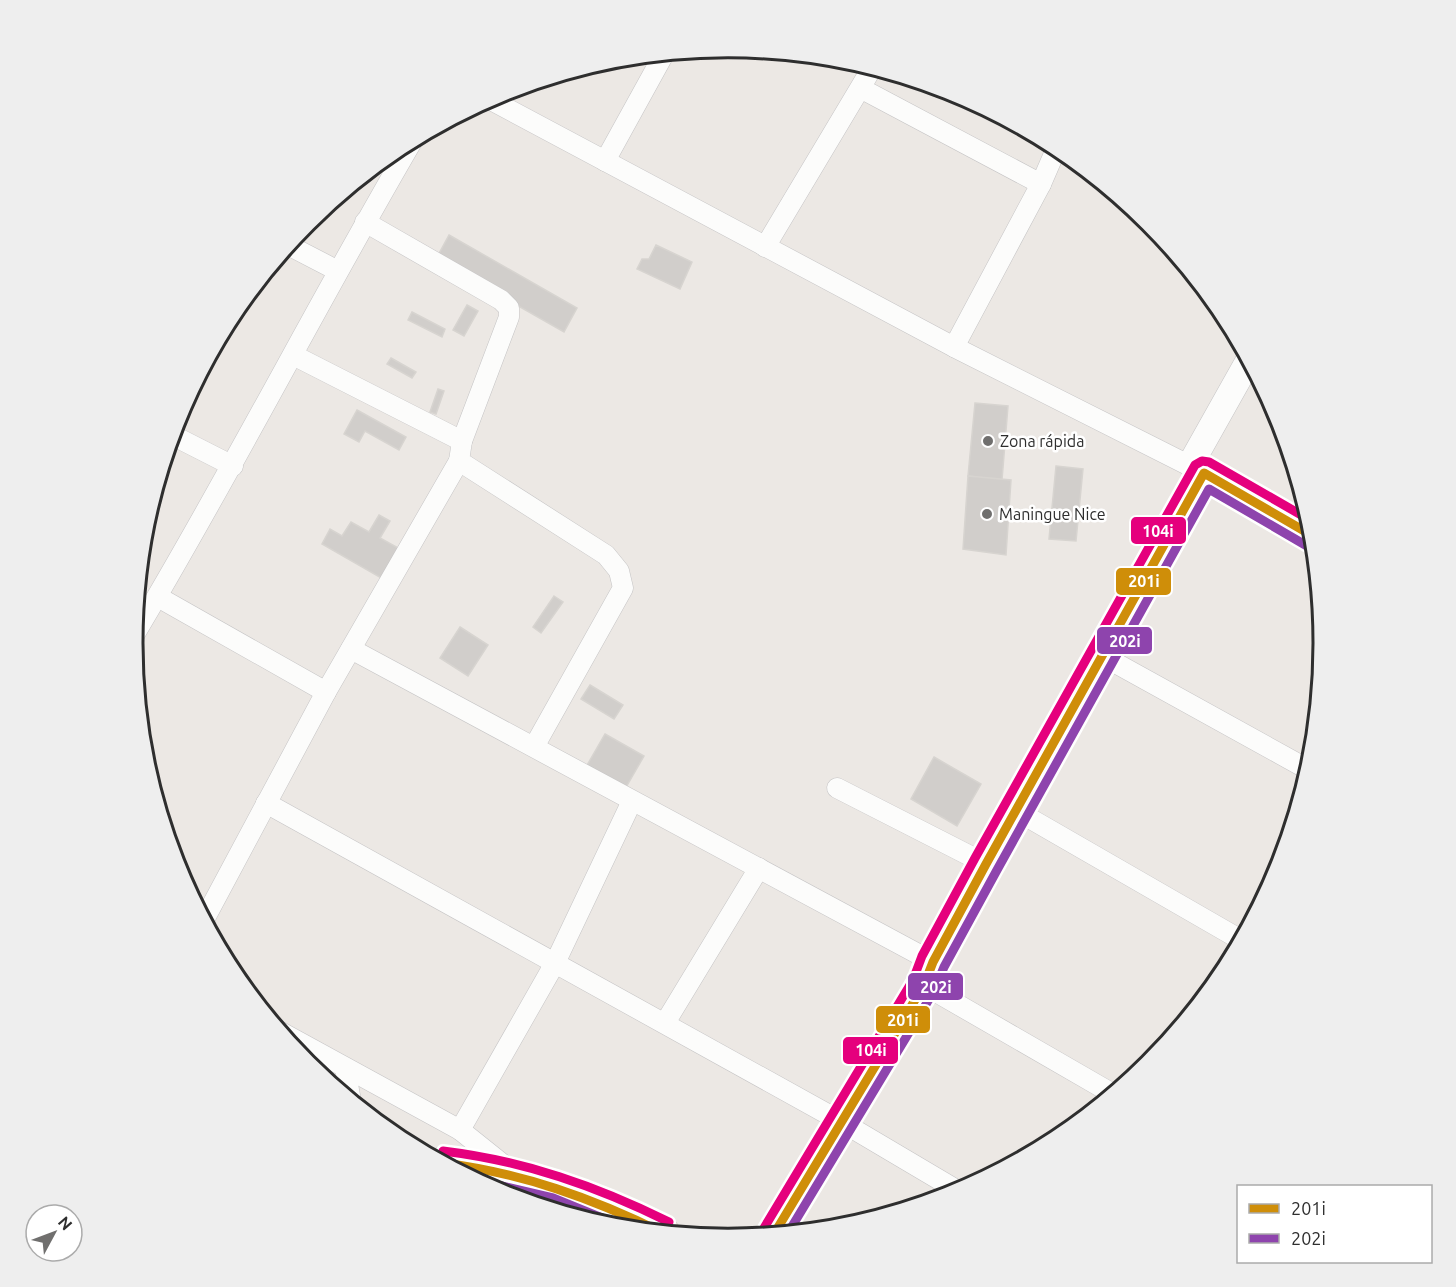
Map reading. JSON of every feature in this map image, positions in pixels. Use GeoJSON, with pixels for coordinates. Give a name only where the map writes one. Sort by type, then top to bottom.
{"type":"FeatureCollection","features":[{"type":"Feature","properties":{"kind":"main road"},"geometry":{"type":"LineString","coordinates":[[465,1166],[512,1172],[548,1182],[635,1220]]}},
{"type":"Feature","properties":{"kind":"street"},"geometry":{"type":"LineString","coordinates":[[605,161],[659,63]]}},
{"type":"Feature","properties":{"kind":"street"},"geometry":{"type":"LineString","coordinates":[[765,247],[868,76]]}},
{"type":"Feature","properties":{"kind":"street"},"geometry":{"type":"LineString","coordinates":[[861,89],[1041,184]]}},
{"type":"Feature","properties":{"kind":"street"},"geometry":{"type":"LineString","coordinates":[[500,105],[954,347],[1204,473],[1302,530]]}},
{"type":"Feature","properties":{"kind":"street"},"geometry":{"type":"LineString","coordinates":[[144,620],[233,466],[365,222],[403,157]]}},
{"type":"Feature","properties":{"kind":"street"},"geometry":{"type":"LineString","coordinates":[[954,347],[1041,184],[1053,157]]}},
{"type":"Feature","properties":{"kind":"street"},"geometry":{"type":"LineString","coordinates":[[208,912],[326,692],[459,461],[462,441],[508,316],[509,308],[501,300],[365,222]]}},
{"type":"Feature","properties":{"kind":"street"},"geometry":{"type":"LineString","coordinates":[[296,249],[338,272]]}},
{"type":"Feature","properties":{"kind":"street"},"geometry":{"type":"LineString","coordinates":[[293,355],[462,441]]}},
{"type":"Feature","properties":{"kind":"street"},"geometry":{"type":"LineString","coordinates":[[1204,473],[1194,459],[1244,369]]}},
{"type":"Feature","properties":{"kind":"street"},"geometry":{"type":"LineString","coordinates":[[180,439],[233,466]]}},
{"type":"Feature","properties":{"kind":"street"},"geometry":{"type":"LineString","coordinates":[[459,461],[606,555],[619,572],[622,588],[534,746]]}},
{"type":"Feature","properties":{"kind":"street"},"geometry":{"type":"LineString","coordinates":[[779,1226],[840,1121],[924,986],[933,962],[986,864],[1204,473]]}},
{"type":"Feature","properties":{"kind":"street"},"geometry":{"type":"LineString","coordinates":[[158,597],[326,692]]}},
{"type":"Feature","properties":{"kind":"street"},"geometry":{"type":"LineString","coordinates":[[351,650],[534,746],[933,962]]}},
{"type":"Feature","properties":{"kind":"street"},"geometry":{"type":"LineString","coordinates":[[1101,655],[1300,765]]}},
{"type":"Feature","properties":{"kind":"street"},"geometry":{"type":"LineString","coordinates":[[837,789],[986,864]]}},
{"type":"Feature","properties":{"kind":"street"},"geometry":{"type":"LineString","coordinates":[[460,1130],[555,963],[632,801]]}},
{"type":"Feature","properties":{"kind":"street"},"geometry":{"type":"LineString","coordinates":[[266,803],[840,1121],[949,1185]]}},
{"type":"Feature","properties":{"kind":"street"},"geometry":{"type":"LineString","coordinates":[[1017,811],[1235,936]]}},
{"type":"Feature","properties":{"kind":"street"},"geometry":{"type":"LineString","coordinates":[[664,1023],[759,867]]}},
{"type":"Feature","properties":{"kind":"street"},"geometry":{"type":"LineString","coordinates":[[924,986],[1106,1090]]}},
{"type":"Feature","properties":{"kind":"street"},"geometry":{"type":"LineString","coordinates":[[302,1044],[460,1130],[512,1172]]}},
{"type":"Feature","properties":{"kind":"street"},"geometry":{"type":"LineString","coordinates":[[345,1068],[349,1089]]}},
{"type":"Feature","properties":{"kind":"building"},"geometry":{"type":"Polygon","coordinates":[[[449,235],[577,308],[564,332],[436,259],[449,235]]]}},
{"type":"Feature","properties":{"kind":"building"},"geometry":{"type":"Polygon","coordinates":[[[656,245],[692,262],[680,289],[637,269],[642,259],[649,259],[656,245]]]}},
{"type":"Feature","properties":{"kind":"building"},"geometry":{"type":"Polygon","coordinates":[[[467,305],[478,311],[464,336],[453,330],[467,305]]]}},
{"type":"Feature","properties":{"kind":"building"},"geometry":{"type":"Polygon","coordinates":[[[412,312],[445,329],[442,337],[408,320],[412,312]]]}},
{"type":"Feature","properties":{"kind":"building"},"geometry":{"type":"Polygon","coordinates":[[[391,358],[416,372],[412,378],[387,364],[391,358]]]}},
{"type":"Feature","properties":{"kind":"building"},"geometry":{"type":"Polygon","coordinates":[[[438,389],[444,391],[436,414],[430,412],[438,389]]]}},
{"type":"Feature","properties":{"kind":"building","name":"Zona rápida"},"geometry":{"type":"Polygon","coordinates":[[[975,403],[1008,406],[1002,480],[968,476],[975,403]]]}},
{"type":"Feature","properties":{"kind":"building"},"geometry":{"type":"Polygon","coordinates":[[[357,410],[406,437],[399,450],[365,431],[359,442],[344,434],[357,410]]]}},
{"type":"Feature","properties":{"kind":"building"},"geometry":{"type":"Polygon","coordinates":[[[1056,466],[1083,469],[1076,541],[1049,539],[1056,466]]]}},
{"type":"Feature","properties":{"kind":"building","name":"Maningue Nice"},"geometry":{"type":"Polygon","coordinates":[[[968,476],[1011,480],[1006,555],[963,549],[968,476]]]}},
{"type":"Feature","properties":{"kind":"building"},"geometry":{"type":"Polygon","coordinates":[[[379,515],[390,521],[380,538],[400,549],[383,579],[322,544],[330,529],[342,536],[351,522],[369,532],[379,515]]]}},
{"type":"Feature","properties":{"kind":"building"},"geometry":{"type":"Polygon","coordinates":[[[554,596],[563,602],[541,633],[533,627],[554,596]]]}},
{"type":"Feature","properties":{"kind":"building"},"geometry":{"type":"Polygon","coordinates":[[[460,627],[488,645],[468,676],[440,658],[460,627]]]}},
{"type":"Feature","properties":{"kind":"building"},"geometry":{"type":"Polygon","coordinates":[[[590,685],[623,705],[614,719],[581,699],[590,685]]]}},
{"type":"Feature","properties":{"kind":"building"},"geometry":{"type":"Polygon","coordinates":[[[605,734],[644,756],[625,789],[586,767],[605,734]]]}},
{"type":"Feature","properties":{"kind":"building"},"geometry":{"type":"Polygon","coordinates":[[[934,757],[981,784],[957,826],[911,799],[934,757]]]}},
{"type":"Feature","properties":{"kind":"transit line","name":"104i"},"geometry":{"type":"LineString","coordinates":[[765,1227],[913,980],[922,956],[975,858],[1195,465],[1202,461],[1209,462],[1298,513]]}},
{"type":"Feature","properties":{"kind":"transit line","name":"201i"},"geometry":{"type":"LineString","coordinates":[[779,1226],[924,985],[933,962],[986,864],[1204,473],[1302,530]]}},
{"type":"Feature","properties":{"kind":"transit line","name":"202i"},"geometry":{"type":"LineString","coordinates":[[793,1224],[934,991],[944,967],[997,870],[1209,489],[1304,545]]}},
{"type":"Feature","properties":{"kind":"transit line","name":"104i"},"geometry":{"type":"LineString","coordinates":[[443,1151],[531,1168],[587,1186],[669,1222]]}},
{"type":"Feature","properties":{"kind":"transit line","name":"201i"},"geometry":{"type":"LineString","coordinates":[[465,1166],[529,1180],[583,1198],[637,1221]]}},
{"type":"Feature","properties":{"kind":"transit line","name":"202i"},"geometry":{"type":"LineString","coordinates":[[524,1191],[553,1198],[583,1210]]}},
{"type":"Feature","properties":{"kind":"place","name":"Zona rápida"},"geometry":{"type":"Point","coordinates":[988,441]}},
{"type":"Feature","properties":{"kind":"place","name":"Maningue Nice"},"geometry":{"type":"Point","coordinates":[987,514]}}]}
